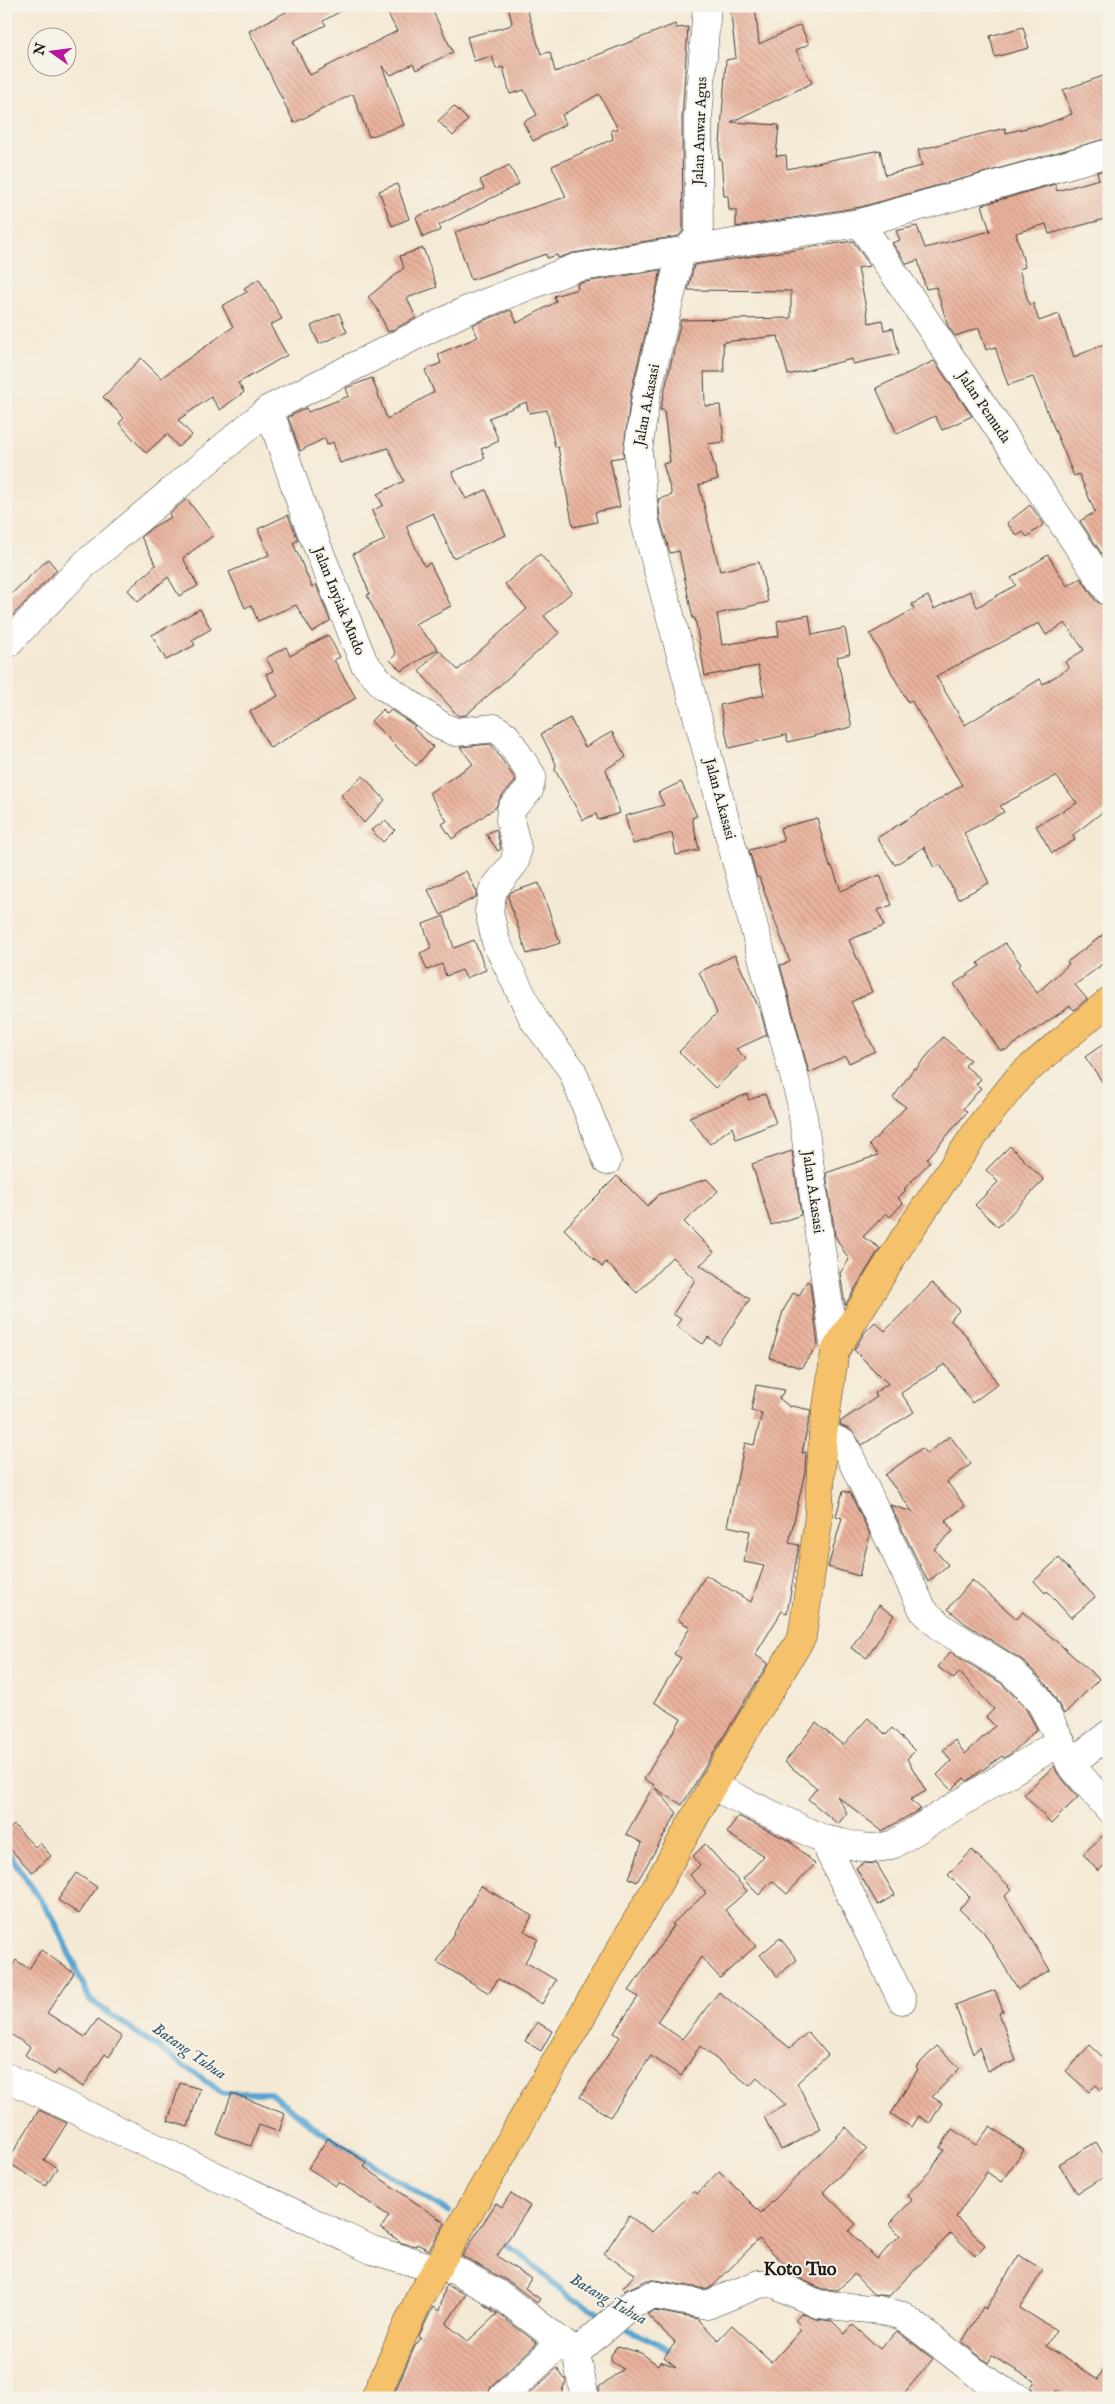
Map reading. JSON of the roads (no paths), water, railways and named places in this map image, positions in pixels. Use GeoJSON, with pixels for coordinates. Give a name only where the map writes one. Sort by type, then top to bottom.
{"type":"FeatureCollection","features":[{"type":"Feature","properties":{"kind":"main road"},"geometry":{"type":"LineString","coordinates":[[375,2398],[418,2301],[655,1889],[712,1786],[802,1637],[818,1523],[823,1434],[835,1351],[903,1240],[984,1121],[1019,1077],[1109,1001]]}},
{"type":"Feature","properties":{"kind":"street","name":"Jalan Anwar Agus"},"geometry":{"type":"LineString","coordinates":[[686,251],[699,237],[698,119],[707,6]]}},
{"type":"Feature","properties":{"kind":"street"},"geometry":{"type":"LineString","coordinates":[[6,645],[85,564],[269,409],[465,311],[575,268],[860,223],[1109,153]]}},
{"type":"Feature","properties":{"kind":"street","name":"Jalan Pemuda"},"geometry":{"type":"LineString","coordinates":[[860,223],[1109,592]]}},
{"type":"Feature","properties":{"kind":"street","name":"Jalan A.kasasi"},"geometry":{"type":"LineString","coordinates":[[686,251],[680,257],[646,396],[638,451],[645,522],[801,1102],[835,1351]]}},
{"type":"Feature","properties":{"kind":"street","name":"Jalan Inyiak Mudo"},"geometry":{"type":"LineString","coordinates":[[269,409],[306,518],[364,663],[384,686],[443,728],[456,732],[495,728],[506,736],[532,776],[529,790],[511,809],[510,820],[517,848],[515,862],[493,890],[489,911],[496,942],[534,1020],[572,1070],[607,1161]]}},
{"type":"Feature","properties":{"kind":"street"},"geometry":{"type":"LineString","coordinates":[[823,1434],[844,1444],[923,1610],[942,1628],[1012,1671],[1038,1698],[1065,1753],[1109,1809]]}},
{"type":"Feature","properties":{"kind":"street"},"geometry":{"type":"LineString","coordinates":[[712,1786],[823,1839],[842,1842],[869,1850],[881,1849],[894,1844],[1065,1753],[1109,1734]]}},
{"type":"Feature","properties":{"kind":"street"},"geometry":{"type":"LineString","coordinates":[[823,1839],[902,2000]]}},
{"type":"Feature","properties":{"kind":"street"},"geometry":{"type":"LineString","coordinates":[[6,2077],[372,2250],[437,2269],[453,2269],[503,2297],[568,2347],[585,2398]]}},
{"type":"Feature","properties":{"kind":"street"},"geometry":{"type":"LineString","coordinates":[[502,2398],[568,2347],[633,2303],[653,2295],[706,2305],[759,2284],[773,2283],[818,2304],[879,2310],[904,2316],[980,2376],[1004,2391],[1020,2398]]}},
{"type":"Feature","properties":{"kind":"waterway","name":"Batang Tuhua"},"geometry":{"type":"LineString","coordinates":[[6,1850],[53,1918],[90,2000],[223,2093],[270,2093],[322,2133],[449,2212]]}},
{"type":"Feature","properties":{"kind":"waterway","name":"Batang Tuhua"},"geometry":{"type":"LineString","coordinates":[[498,2241],[519,2253],[567,2295],[605,2317]]}},
{"type":"Feature","properties":{"kind":"waterway","name":"Batang Tuhua"},"geometry":{"type":"LineString","coordinates":[[618,2325],[658,2343],[675,2355]]}},
{"type":"Feature","properties":{"kind":"district","name":"Koto Tuo"},"geometry":{"type":"Point","coordinates":[800,2270]}}]}
